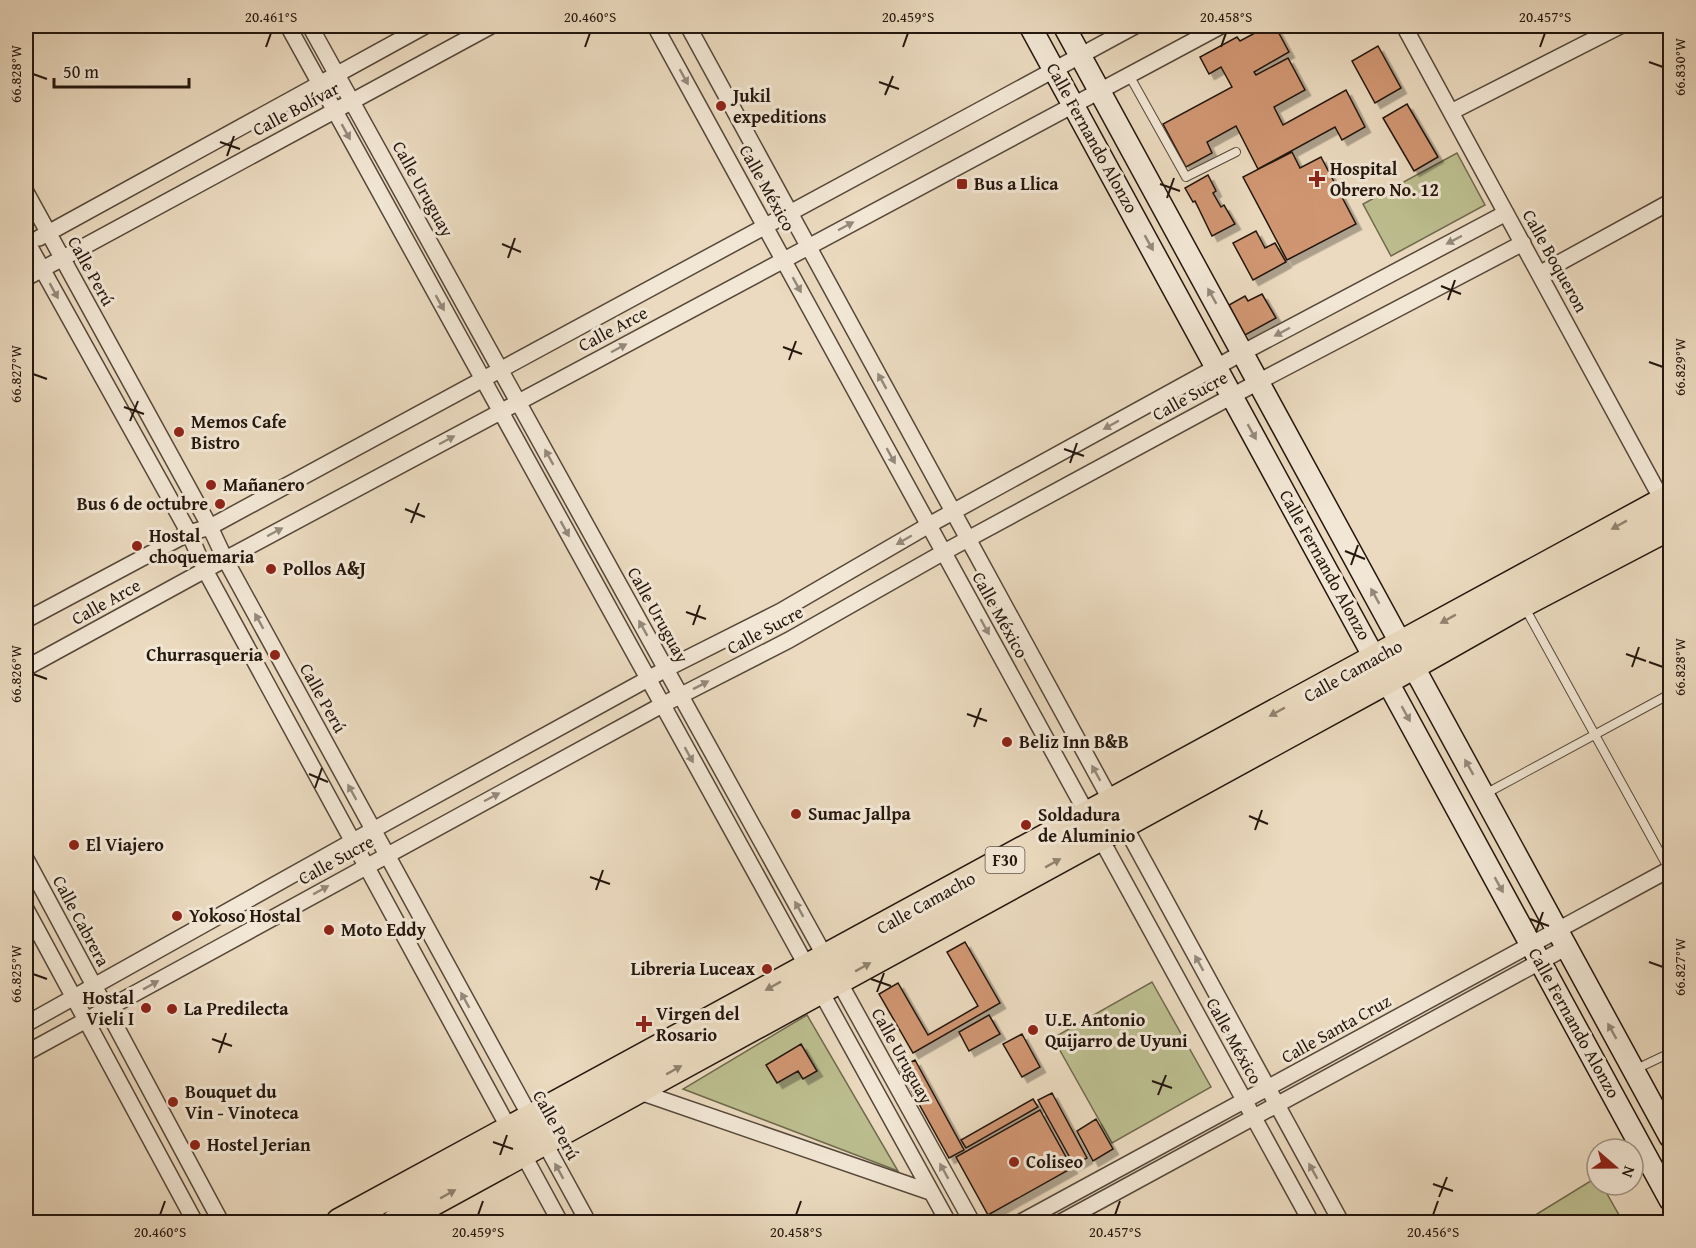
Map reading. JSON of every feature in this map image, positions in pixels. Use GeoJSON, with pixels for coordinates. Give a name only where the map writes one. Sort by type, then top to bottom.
{"type":"FeatureCollection","features":[{"type":"Feature","properties":{"kind":"highway","name":"Calle Camacho"},"geometry":{"type":"LineString","coordinates":[[1407,655],[1523,603],[1669,510]]}},
{"type":"Feature","properties":{"kind":"highway","name":"Calle Camacho"},"geometry":{"type":"LineString","coordinates":[[340,1222],[520,1124],[823,974],[1669,510]]}},
{"type":"Feature","properties":{"kind":"highway","name":"Calle Camacho"},"geometry":{"type":"LineString","coordinates":[[396,1222],[637,1091],[823,974]]}},
{"type":"Feature","properties":{"kind":"main road","name":"Calle Fernando Alonzo"},"geometry":{"type":"LineString","coordinates":[[1030,26],[1671,1200]]}},
{"type":"Feature","properties":{"kind":"main road","name":"Calle Fernando Alonzo"},"geometry":{"type":"LineString","coordinates":[[1064,26],[1671,1137]]}},
{"type":"Feature","properties":{"kind":"street","name":"Calle Uruguay"},"geometry":{"type":"LineString","coordinates":[[288,26],[662,705],[972,1222]]}},
{"type":"Feature","properties":{"kind":"street","name":"Calle Uruguay"},"geometry":{"type":"LineString","coordinates":[[310,26],[680,695],[823,974],[930,1192],[948,1222]]}},
{"type":"Feature","properties":{"kind":"street","name":"Calle Bolívar"},"geometry":{"type":"LineString","coordinates":[[26,243],[425,26]]}},
{"type":"Feature","properties":{"kind":"street","name":"Calle Bolívar"},"geometry":{"type":"LineString","coordinates":[[26,278],[491,26]]}},
{"type":"Feature","properties":{"kind":"street","name":"Calle México"},"geometry":{"type":"LineString","coordinates":[[656,26],[1311,1222]]}},
{"type":"Feature","properties":{"kind":"street","name":"Calle México"},"geometry":{"type":"LineString","coordinates":[[688,26],[1341,1222]]}},
{"type":"Feature","properties":{"kind":"street","name":"Calle Arce"},"geometry":{"type":"LineString","coordinates":[[26,620],[189,533],[210,527],[1135,26]]}},
{"type":"Feature","properties":{"kind":"street","name":"Calle Arce"},"geometry":{"type":"LineString","coordinates":[[26,669],[500,411],[1221,26]]}},
{"type":"Feature","properties":{"kind":"street","name":"Calle Boqueron"},"geometry":{"type":"LineString","coordinates":[[1404,26],[1669,510]]}},
{"type":"Feature","properties":{"kind":"street"},"geometry":{"type":"LineString","coordinates":[[1451,112],[1620,26]]}},
{"type":"Feature","properties":{"kind":"street","name":"Calle Perú"},"geometry":{"type":"LineString","coordinates":[[26,192],[386,854],[533,1148],[588,1222]]}},
{"type":"Feature","properties":{"kind":"street"},"geometry":{"type":"LineString","coordinates":[[1539,274],[1671,202]]}},
{"type":"Feature","properties":{"kind":"street","name":"Calle Sucre"},"geometry":{"type":"LineString","coordinates":[[26,1024],[666,669],[781,611],[929,525],[1216,367],[1506,213]]}},
{"type":"Feature","properties":{"kind":"street","name":"Calle Perú"},"geometry":{"type":"LineString","coordinates":[[26,243],[189,533],[205,570],[366,865],[520,1124],[533,1148],[560,1222]]}},
{"type":"Feature","properties":{"kind":"street","name":"Calle Sucre"},"geometry":{"type":"LineString","coordinates":[[26,1053],[386,854],[680,695],[789,640],[944,552],[1232,396],[1523,243]]}},
{"type":"Feature","properties":{"kind":"street","name":"Calle Cabrera"},"geometry":{"type":"LineString","coordinates":[[26,859],[221,1222]]}},
{"type":"Feature","properties":{"kind":"street","name":"Calle Santa Cruz"},"geometry":{"type":"LineString","coordinates":[[1021,1222],[1268,1088],[1562,939],[1670,870]]}},
{"type":"Feature","properties":{"kind":"street"},"geometry":{"type":"LineString","coordinates":[[26,909],[195,1222]]}},
{"type":"Feature","properties":{"kind":"street","name":"Calle Santa Cruz"},"geometry":{"type":"LineString","coordinates":[[1061,1222],[1277,1105],[1536,953]]}},
{"type":"Feature","properties":{"kind":"street"},"geometry":{"type":"LineString","coordinates":[[637,1091],[930,1192]]}},
{"type":"Feature","properties":{"kind":"lane"},"geometry":{"type":"LineString","coordinates":[[1129,75],[1186,177],[1236,152]]}},
{"type":"Feature","properties":{"kind":"lane"},"geometry":{"type":"LineString","coordinates":[[1523,603],[1670,870]]}},
{"type":"Feature","properties":{"kind":"lane"},"geometry":{"type":"LineString","coordinates":[[1484,795],[1671,694]]}},
{"type":"Feature","properties":{"kind":"lane"},"geometry":{"type":"LineString","coordinates":[[1634,1070],[1671,1053]]}},
{"type":"Feature","properties":{"kind":"green space"},"geometry":{"type":"Polygon","coordinates":[[[1457,153],[1485,205],[1391,256],[1363,204],[1457,153]]]}},
{"type":"Feature","properties":{"kind":"green space"},"geometry":{"type":"Polygon","coordinates":[[[1152,982],[1211,1087],[1112,1143],[1053,1038],[1152,982]]]}},
{"type":"Feature","properties":{"kind":"green space"},"geometry":{"type":"Polygon","coordinates":[[[807,1015],[898,1171],[683,1089],[807,1015]]]}},
{"type":"Feature","properties":{"kind":"green space"},"geometry":{"type":"Polygon","coordinates":[[[1585,1184],[1585,1197],[1609,1197],[1623,1222],[1524,1222],[1585,1184]]]}},
{"type":"Feature","properties":{"kind":"building"},"geometry":{"type":"Polygon","coordinates":[[[1268,26],[1275,26],[1289,52],[1254,72],[1256,75],[1288,58],[1305,90],[1274,107],[1283,125],[1346,90],[1365,127],[1342,140],[1335,127],[1258,169],[1236,126],[1207,142],[1212,153],[1186,167],[1163,124],[1232,87],[1221,67],[1209,74],[1200,57],[1237,37],[1240,41],[1268,26]]]}},
{"type":"Feature","properties":{"kind":"building"},"geometry":{"type":"Polygon","coordinates":[[[1378,46],[1401,88],[1375,103],[1352,61],[1378,46]]]}},
{"type":"Feature","properties":{"kind":"building"},"geometry":{"type":"Polygon","coordinates":[[[1407,104],[1438,157],[1414,171],[1383,118],[1407,104]]]}},
{"type":"Feature","properties":{"kind":"building"},"geometry":{"type":"Polygon","coordinates":[[[1292,152],[1300,168],[1321,157],[1356,224],[1287,260],[1243,177],[1292,152]]]}},
{"type":"Feature","properties":{"kind":"building"},"geometry":{"type":"Polygon","coordinates":[[[1208,175],[1216,191],[1213,193],[1221,207],[1224,205],[1235,224],[1212,236],[1195,201],[1193,202],[1185,188],[1208,175]]]}},
{"type":"Feature","properties":{"kind":"building"},"geometry":{"type":"Polygon","coordinates":[[[1256,231],[1265,248],[1275,243],[1286,262],[1253,280],[1233,243],[1256,231]]]}},
{"type":"Feature","properties":{"kind":"building"},"geometry":{"type":"Polygon","coordinates":[[[1262,294],[1276,318],[1245,335],[1229,305],[1245,296],[1248,301],[1262,294]]]}},
{"type":"Feature","properties":{"kind":"building"},"geometry":{"type":"Polygon","coordinates":[[[965,942],[1000,1003],[913,1053],[879,994],[898,983],[928,1035],[978,1006],[947,952],[965,942]]]}},
{"type":"Feature","properties":{"kind":"building"},"geometry":{"type":"Polygon","coordinates":[[[989,1015],[1000,1034],[969,1051],[959,1032],[989,1015]]]}},
{"type":"Feature","properties":{"kind":"building"},"geometry":{"type":"Polygon","coordinates":[[[1022,1034],[1040,1067],[1022,1077],[1003,1044],[1022,1034]]]}},
{"type":"Feature","properties":{"kind":"building"},"geometry":{"type":"Polygon","coordinates":[[[801,1044],[817,1071],[803,1079],[798,1071],[777,1083],[766,1065],[801,1044]]]}},
{"type":"Feature","properties":{"kind":"building"},"geometry":{"type":"Polygon","coordinates":[[[915,1060],[964,1150],[949,1158],[899,1068],[915,1060]]]}},
{"type":"Feature","properties":{"kind":"building"},"geometry":{"type":"Polygon","coordinates":[[[1052,1093],[1087,1158],[1074,1165],[1038,1100],[1052,1093]]]}},
{"type":"Feature","properties":{"kind":"building"},"geometry":{"type":"Polygon","coordinates":[[[1033,1099],[1038,1107],[966,1148],[961,1140],[1033,1099]]]}},
{"type":"Feature","properties":{"kind":"building","name":"Coliseo"},"geometry":{"type":"Polygon","coordinates":[[[1040,1110],[1072,1168],[988,1215],[956,1157],[1040,1110]]]}},
{"type":"Feature","properties":{"kind":"building"},"geometry":{"type":"Polygon","coordinates":[[[1096,1119],[1113,1149],[1093,1161],[1077,1131],[1096,1119]]]}},
{"type":"Feature","properties":{"kind":"place","name":"Jukil expeditions"},"geometry":{"type":"Point","coordinates":[721,106]}},
{"type":"Feature","properties":{"kind":"place","name":"Hospital Obrero No. 12"},"geometry":{"type":"Point","coordinates":[1317,179]}},
{"type":"Feature","properties":{"kind":"place","name":"Bus a Llica"},"geometry":{"type":"Point","coordinates":[962,184]}},
{"type":"Feature","properties":{"kind":"place","name":"Memos Cafe Bistro"},"geometry":{"type":"Point","coordinates":[179,432]}},
{"type":"Feature","properties":{"kind":"place","name":"Mañanero"},"geometry":{"type":"Point","coordinates":[211,485]}},
{"type":"Feature","properties":{"kind":"place","name":"Bus 6 de octubre"},"geometry":{"type":"Point","coordinates":[220,504]}},
{"type":"Feature","properties":{"kind":"place","name":"Hostal choquemaria"},"geometry":{"type":"Point","coordinates":[137,546]}},
{"type":"Feature","properties":{"kind":"place","name":"Pollos A&J"},"geometry":{"type":"Point","coordinates":[271,569]}},
{"type":"Feature","properties":{"kind":"place","name":"Churrasqueria"},"geometry":{"type":"Point","coordinates":[275,655]}},
{"type":"Feature","properties":{"kind":"place","name":"Beliz Inn B&B"},"geometry":{"type":"Point","coordinates":[1007,742]}},
{"type":"Feature","properties":{"kind":"place","name":"Sumac Jallpa"},"geometry":{"type":"Point","coordinates":[796,814]}},
{"type":"Feature","properties":{"kind":"place","name":"Soldadura de Aluminio"},"geometry":{"type":"Point","coordinates":[1026,825]}},
{"type":"Feature","properties":{"kind":"place","name":"El Viajero"},"geometry":{"type":"Point","coordinates":[74,845]}},
{"type":"Feature","properties":{"kind":"place","name":"Yokoso Hostal"},"geometry":{"type":"Point","coordinates":[177,916]}},
{"type":"Feature","properties":{"kind":"place","name":"Moto Eddy"},"geometry":{"type":"Point","coordinates":[329,930]}},
{"type":"Feature","properties":{"kind":"place","name":"Libreria Luceax"},"geometry":{"type":"Point","coordinates":[767,969]}},
{"type":"Feature","properties":{"kind":"place","name":"Hostal Vieli I"},"geometry":{"type":"Point","coordinates":[146,1008]}},
{"type":"Feature","properties":{"kind":"place","name":"La Predilecta"},"geometry":{"type":"Point","coordinates":[172,1009]}},
{"type":"Feature","properties":{"kind":"place","name":"Virgen del Rosario"},"geometry":{"type":"Point","coordinates":[644,1024]}},
{"type":"Feature","properties":{"kind":"place","name":"U.E. Antonio Quijarro de Uyuni"},"geometry":{"type":"Point","coordinates":[1033,1030]}},
{"type":"Feature","properties":{"kind":"place","name":"Bouquet du Vin - Vinoteca"},"geometry":{"type":"Point","coordinates":[173,1102]}},
{"type":"Feature","properties":{"kind":"place","name":"Hostel Jerian"},"geometry":{"type":"Point","coordinates":[195,1145]}},
{"type":"Feature","properties":{"kind":"place","name":"Coliseo"},"geometry":{"type":"Point","coordinates":[1014,1162]}}]}
